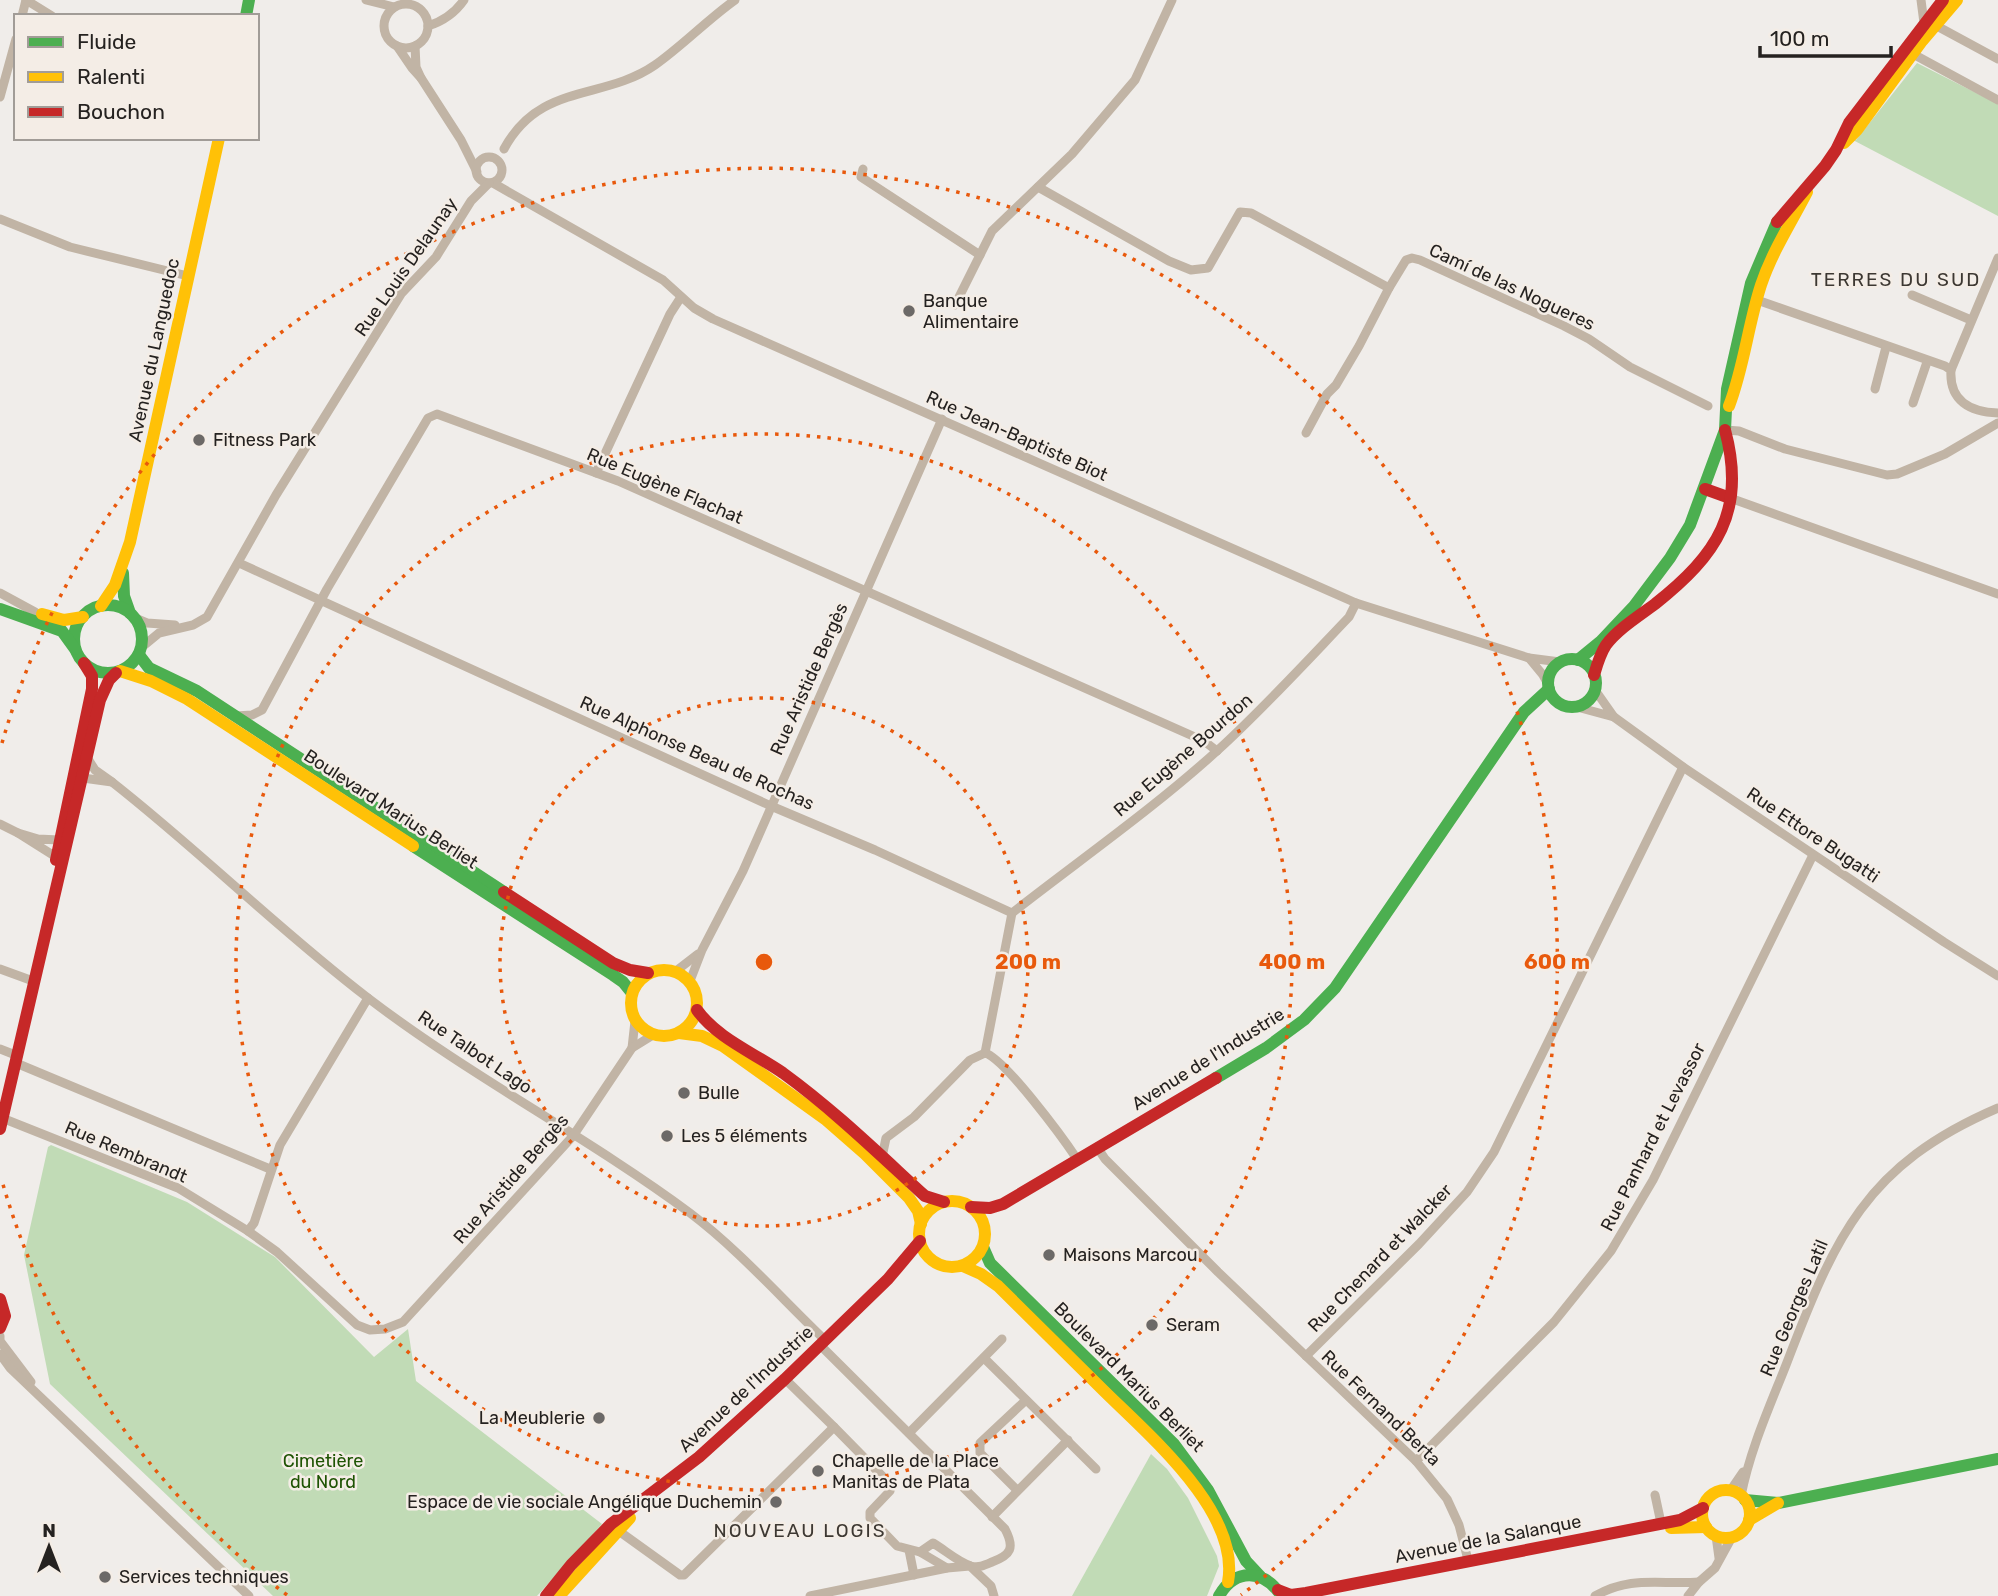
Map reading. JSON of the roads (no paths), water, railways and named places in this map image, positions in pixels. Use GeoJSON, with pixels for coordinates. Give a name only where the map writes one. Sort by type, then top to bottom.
{"type":"FeatureCollection","features":[{"type":"Feature","properties":{"kind":"main road"},"geometry":{"type":"LineString","coordinates":[[1836,150],[1849,123],[1930,24],[1956,0]]}},
{"type":"Feature","properties":{"kind":"main road"},"geometry":{"type":"LineString","coordinates":[[1578,660],[1591,668],[1595,690],[1591,698],[1577,707],[1560,704],[1548,687],[1549,675],[1560,662],[1578,660],[1600,642],[1651,585],[1690,525],[1725,430],[1727,389],[1748,295],[1758,264],[1776,225],[1836,150],[1857,130],[1922,41],[1940,3]]}},
{"type":"Feature","properties":{"kind":"main road","name":"Avenue du Languedoc"},"geometry":{"type":"LineString","coordinates":[[101,606],[111,594],[123,568],[219,140]]}},
{"type":"Feature","properties":{"kind":"main road"},"geometry":{"type":"LineString","coordinates":[[1726,413],[1736,390],[1757,300],[1769,263],[1813,181]]}},
{"type":"Feature","properties":{"kind":"main road"},"geometry":{"type":"LineString","coordinates":[[1594,675],[1607,643],[1700,565],[1712,548],[1730,498],[1733,461],[1725,430]]}},
{"type":"Feature","properties":{"kind":"main road"},"geometry":{"type":"LineString","coordinates":[[1705,489],[1730,498]]}},
{"type":"Feature","properties":{"kind":"main road","name":"Avenue du Languedoc"},"geometry":{"type":"LineString","coordinates":[[123,568],[124,596],[132,616]]}},
{"type":"Feature","properties":{"kind":"main road"},"geometry":{"type":"LineString","coordinates":[[0,600],[64,620],[83,617]]}},
{"type":"Feature","properties":{"kind":"main road"},"geometry":{"type":"LineString","coordinates":[[46,929],[49,895],[83,778],[103,691],[118,672],[134,662],[140,651],[142,636],[132,616],[112,605],[101,606],[83,617],[76,626],[75,649]]}},
{"type":"Feature","properties":{"kind":"main road"},"geometry":{"type":"LineString","coordinates":[[0,609],[62,631],[92,676],[92,689],[61,850],[56,897],[33,981],[1,1124]]}},
{"type":"Feature","properties":{"kind":"main road","name":"Boulevard Marius Berliet"},"geometry":{"type":"LineString","coordinates":[[140,651],[149,668],[197,691],[613,963],[648,973]]}},
{"type":"Feature","properties":{"kind":"main road"},"geometry":{"type":"LineString","coordinates":[[84,663],[99,672],[118,672]]}},
{"type":"Feature","properties":{"kind":"main road","name":"Boulevard Marius Berliet"},"geometry":{"type":"LineString","coordinates":[[118,672],[151,681],[198,705],[613,975],[632,993]]}},
{"type":"Feature","properties":{"kind":"main road","name":"Avenue de l'Industrie"},"geometry":{"type":"LineString","coordinates":[[971,1207],[990,1208],[1003,1204],[1266,1048],[1304,1020],[1342,977],[1524,712],[1548,687]]}},
{"type":"Feature","properties":{"kind":"main road","name":"Avenue de l'Industrie"},"geometry":{"type":"LineString","coordinates":[[1513,730],[1539,709],[1550,704],[1560,704]]}},
{"type":"Feature","properties":{"kind":"main road"},"geometry":{"type":"LineString","coordinates":[[663,969],[676,971],[690,981],[695,990],[697,1010],[707,1024],[782,1073],[829,1109],[925,1196],[971,1207],[981,1217],[985,1230],[983,1247],[975,1258],[963,1266],[948,1267],[933,1261],[920,1241],[921,1224],[918,1211],[909,1198],[865,1154],[786,1088],[723,1046],[702,1037],[679,1033],[653,1035],[643,1029],[635,1021],[631,1010],[632,993],[639,979],[648,973],[663,969]]}},
{"type":"Feature","properties":{"kind":"main road"},"geometry":{"type":"LineString","coordinates":[[679,1033],[687,1027],[697,1010]]}},
{"type":"Feature","properties":{"kind":"main road"},"geometry":{"type":"LineString","coordinates":[[921,1224],[926,1214],[944,1202]]}},
{"type":"Feature","properties":{"kind":"main road","name":"Avenue de l'Industrie"},"geometry":{"type":"LineString","coordinates":[[985,1230],[989,1219],[1003,1204]]}},
{"type":"Feature","properties":{"kind":"main road","name":"Avenue de l'Industrie"},"geometry":{"type":"LineString","coordinates":[[551,1595],[615,1527],[699,1457],[823,1343],[888,1279],[920,1241]]}},
{"type":"Feature","properties":{"kind":"main road","name":"Boulevard Marius Berliet"},"geometry":{"type":"LineString","coordinates":[[983,1247],[990,1263],[1174,1444],[1198,1473],[1244,1560],[1280,1593]]}},
{"type":"Feature","properties":{"kind":"main road","name":"Avenue de l'Industrie"},"geometry":{"type":"LineString","coordinates":[[888,1279],[913,1262],[933,1261]]}},
{"type":"Feature","properties":{"kind":"main road","name":"Boulevard Marius Berliet"},"geometry":{"type":"LineString","coordinates":[[963,1266],[998,1286],[1178,1465],[1197,1490],[1224,1542],[1231,1564],[1228,1582]]}},
{"type":"Feature","properties":{"kind":"main road"},"geometry":{"type":"LineString","coordinates":[[0,1299],[5,1316],[0,1328]]}},
{"type":"Feature","properties":{"kind":"main road"},"geometry":{"type":"LineString","coordinates":[[1778,1503],[1723,1490],[1710,1496],[1703,1508],[1703,1521],[1716,1536],[1732,1537],[1743,1531],[1749,1520],[1778,1503],[1998,1460]]}},
{"type":"Feature","properties":{"kind":"main road"},"geometry":{"type":"LineString","coordinates":[[1739,1495],[1748,1506],[1749,1520]]}},
{"type":"Feature","properties":{"kind":"main road","name":"Avenue de la Salanque"},"geometry":{"type":"LineString","coordinates":[[1280,1593],[1306,1593],[1661,1523],[1695,1514],[1703,1508]]}},
{"type":"Feature","properties":{"kind":"main road","name":"Avenue de la Salanque"},"geometry":{"type":"LineString","coordinates":[[1321,1596],[1681,1526],[1706,1527]]}},
{"type":"Feature","properties":{"kind":"main road"},"geometry":{"type":"LineString","coordinates":[[1219,1596],[1228,1582],[1238,1577],[1249,1574],[1260,1576]]}},
{"type":"Feature","properties":{"kind":"street"},"geometry":{"type":"LineString","coordinates":[[26,0],[49,14]]}},
{"type":"Feature","properties":{"kind":"street"},"geometry":{"type":"LineString","coordinates":[[366,0],[394,7],[406,3],[414,5],[425,14],[429,26],[427,34],[415,46],[397,47]]}},
{"type":"Feature","properties":{"kind":"street"},"geometry":{"type":"LineString","coordinates":[[366,0],[384,20],[385,34],[421,78],[461,140],[477,174],[483,182],[491,183],[502,170],[504,149],[527,118],[545,106],[569,96],[637,75],[656,65],[735,0]]}},
{"type":"Feature","properties":{"kind":"street"},"geometry":{"type":"LineString","coordinates":[[425,14],[445,12],[463,0]]}},
{"type":"Feature","properties":{"kind":"street"},"geometry":{"type":"LineString","coordinates":[[429,26],[456,11],[463,0]]}},
{"type":"Feature","properties":{"kind":"street"},"geometry":{"type":"LineString","coordinates":[[955,305],[1000,221],[1088,136],[1135,80],[1172,0]]}},
{"type":"Feature","properties":{"kind":"street"},"geometry":{"type":"LineString","coordinates":[[1921,0],[1930,24],[1998,59]]}},
{"type":"Feature","properties":{"kind":"street"},"geometry":{"type":"LineString","coordinates":[[1922,41],[1940,3],[1956,0]]}},
{"type":"Feature","properties":{"kind":"street"},"geometry":{"type":"LineString","coordinates":[[384,20],[394,7]]}},
{"type":"Feature","properties":{"kind":"street"},"geometry":{"type":"LineString","coordinates":[[0,97],[14,46]]}},
{"type":"Feature","properties":{"kind":"street"},"geometry":{"type":"LineString","coordinates":[[415,46],[416,66],[421,78]]}},
{"type":"Feature","properties":{"kind":"street"},"geometry":{"type":"LineString","coordinates":[[1913,54],[1998,100]]}},
{"type":"Feature","properties":{"kind":"street"},"geometry":{"type":"LineString","coordinates":[[461,140],[475,153],[498,160],[502,170]]}},
{"type":"Feature","properties":{"kind":"street"},"geometry":{"type":"LineString","coordinates":[[477,174],[478,165],[504,149]]}},
{"type":"Feature","properties":{"kind":"street"},"geometry":{"type":"LineString","coordinates":[[863,169],[861,177],[980,255]]}},
{"type":"Feature","properties":{"kind":"street","name":"Rue Jean-Baptiste Biot"},"geometry":{"type":"LineString","coordinates":[[502,170],[517,194]]}},
{"type":"Feature","properties":{"kind":"street","name":"Rue Louis Delaunay"},"geometry":{"type":"LineString","coordinates":[[471,201],[477,174]]}},
{"type":"Feature","properties":{"kind":"street","name":"Rue Louis Delaunay"},"geometry":{"type":"LineString","coordinates":[[140,651],[159,633],[193,625],[207,617],[276,495],[401,294],[436,257],[471,201],[491,183]]}},
{"type":"Feature","properties":{"kind":"street","name":"Rue Jean-Baptiste Biot"},"geometry":{"type":"LineString","coordinates":[[491,183],[517,194],[663,280],[681,297],[713,318],[1356,603],[1529,658],[1560,662]]}},
{"type":"Feature","properties":{"kind":"street"},"geometry":{"type":"LineString","coordinates":[[1038,187],[1169,261],[1191,270],[1208,268],[1240,212],[1251,213],[1389,288],[1307,433]]}},
{"type":"Feature","properties":{"kind":"street"},"geometry":{"type":"LineString","coordinates":[[0,219],[70,247],[188,276]]}},
{"type":"Feature","properties":{"kind":"street"},"geometry":{"type":"LineString","coordinates":[[1998,258],[1951,370],[1950,385],[1963,404],[1982,413],[1998,413]]}},
{"type":"Feature","properties":{"kind":"street","name":"Camí de las Nogueres"},"geometry":{"type":"LineString","coordinates":[[1389,288],[1406,260],[1420,260],[1589,339],[1630,367],[1708,406]]}},
{"type":"Feature","properties":{"kind":"street"},"geometry":{"type":"LineString","coordinates":[[1912,295],[1971,320]]}},
{"type":"Feature","properties":{"kind":"street"},"geometry":{"type":"LineString","coordinates":[[596,473],[670,314],[681,297]]}},
{"type":"Feature","properties":{"kind":"street"},"geometry":{"type":"LineString","coordinates":[[1757,300],[1951,370]]}},
{"type":"Feature","properties":{"kind":"street"},"geometry":{"type":"LineString","coordinates":[[1875,388],[1886,346]]}},
{"type":"Feature","properties":{"kind":"street"},"geometry":{"type":"LineString","coordinates":[[1913,403],[1927,362]]}},
{"type":"Feature","properties":{"kind":"street","name":"Rue Eugène Flachat"},"geometry":{"type":"LineString","coordinates":[[236,716],[251,715],[262,710],[321,600],[428,418],[438,414],[596,473],[1204,741],[1217,751]]}},
{"type":"Feature","properties":{"kind":"street","name":"Rue Aristide Bergès"},"geometry":{"type":"LineString","coordinates":[[690,981],[702,950],[743,870],[942,419]]}},
{"type":"Feature","properties":{"kind":"street"},"geometry":{"type":"LineString","coordinates":[[1725,430],[1739,431],[1786,449],[1888,475],[1897,474],[1945,454],[1998,423]]}},
{"type":"Feature","properties":{"kind":"street"},"geometry":{"type":"LineString","coordinates":[[1730,498],[1998,594]]}},
{"type":"Feature","properties":{"kind":"street","name":"Rue Alphonse Beau de Rochas"},"geometry":{"type":"LineString","coordinates":[[239,563],[1012,913]]}},
{"type":"Feature","properties":{"kind":"street"},"geometry":{"type":"LineString","coordinates":[[0,593],[35,612]]}},
{"type":"Feature","properties":{"kind":"street","name":"Rue Eugène Bourdon"},"geometry":{"type":"LineString","coordinates":[[1012,913],[1163,798],[1217,751],[1349,617],[1356,603]]}},
{"type":"Feature","properties":{"kind":"street"},"geometry":{"type":"LineString","coordinates":[[132,616],[147,622],[183,626]]}},
{"type":"Feature","properties":{"kind":"street"},"geometry":{"type":"LineString","coordinates":[[1529,658],[1543,675],[1548,687]]}},
{"type":"Feature","properties":{"kind":"street","name":"Rue Ettore Bugatti"},"geometry":{"type":"LineString","coordinates":[[1595,690],[1614,717],[1683,767],[1998,976]]}},
{"type":"Feature","properties":{"kind":"street","name":"Rue Ettore Bugatti"},"geometry":{"type":"LineString","coordinates":[[1577,707],[1614,717]]}},
{"type":"Feature","properties":{"kind":"street"},"geometry":{"type":"LineString","coordinates":[[84,732],[87,738],[80,768],[83,778],[112,782]]}},
{"type":"Feature","properties":{"kind":"street","name":"Rue Talbot Lago"},"geometry":{"type":"LineString","coordinates":[[88,759],[95,771],[154,815],[368,998],[691,1214],[737,1254],[992,1517],[1010,1539],[1011,1548],[1004,1557],[981,1567],[970,1566]]}},
{"type":"Feature","properties":{"kind":"street","name":"Rue Chenard et Walcker"},"geometry":{"type":"LineString","coordinates":[[1306,1356],[1419,1244],[1467,1192],[1494,1152],[1683,767]]}},
{"type":"Feature","properties":{"kind":"street"},"geometry":{"type":"LineString","coordinates":[[0,824],[61,850]]}},
{"type":"Feature","properties":{"kind":"street"},"geometry":{"type":"LineString","coordinates":[[18,833],[61,850]]}},
{"type":"Feature","properties":{"kind":"street","name":"Rue Panhard et Levassor"},"geometry":{"type":"LineString","coordinates":[[1416,1461],[1553,1322],[1611,1251],[1653,1180],[1813,855]]}},
{"type":"Feature","properties":{"kind":"street"},"geometry":{"type":"LineString","coordinates":[[985,1053],[1012,913]]}},
{"type":"Feature","properties":{"kind":"street","name":"Rue Aristide Bergès"},"geometry":{"type":"LineString","coordinates":[[676,971],[702,950]]}},
{"type":"Feature","properties":{"kind":"street"},"geometry":{"type":"LineString","coordinates":[[0,969],[33,981]]}},
{"type":"Feature","properties":{"kind":"street"},"geometry":{"type":"LineString","coordinates":[[248,1231],[254,1223],[280,1145],[368,998]]}},
{"type":"Feature","properties":{"kind":"street","name":"Rue Aristide Bergès"},"geometry":{"type":"LineString","coordinates":[[632,1048],[635,1021]]}},
{"type":"Feature","properties":{"kind":"street","name":"Rue Aristide Bergès"},"geometry":{"type":"LineString","coordinates":[[403,1322],[573,1136],[632,1048],[653,1035]]}},
{"type":"Feature","properties":{"kind":"street"},"geometry":{"type":"LineString","coordinates":[[0,1049],[17,1059],[270,1169]]}},
{"type":"Feature","properties":{"kind":"street"},"geometry":{"type":"LineString","coordinates":[[883,1157],[886,1138],[914,1117],[970,1060],[985,1053],[992,1055],[1009,1073],[1077,1159]]}},
{"type":"Feature","properties":{"kind":"street","name":"Rue Georges Latil"},"geometry":{"type":"LineString","coordinates":[[1739,1495],[1746,1468],[1816,1290],[1841,1238],[1861,1208],[1897,1167],[1928,1143],[1998,1108]]}},
{"type":"Feature","properties":{"kind":"street","name":"Rue Rembrandt"},"geometry":{"type":"LineString","coordinates":[[1,1124],[178,1188],[277,1252],[357,1325],[370,1330],[385,1329],[403,1322]]}},
{"type":"Feature","properties":{"kind":"street","name":"Rue Fernand Berta"},"geometry":{"type":"LineString","coordinates":[[1097,1147],[1105,1159],[1416,1461],[1447,1499],[1459,1525],[1468,1560]]}},
{"type":"Feature","properties":{"kind":"street"},"geometry":{"type":"LineString","coordinates":[[0,1328],[1,1341],[47,1403]]}},
{"type":"Feature","properties":{"kind":"street"},"geometry":{"type":"LineString","coordinates":[[909,1433],[1002,1339]]}},
{"type":"Feature","properties":{"kind":"street"},"geometry":{"type":"LineString","coordinates":[[0,1354],[10,1368],[249,1596]]}},
{"type":"Feature","properties":{"kind":"street"},"geometry":{"type":"LineString","coordinates":[[984,1358],[1096,1469]]}},
{"type":"Feature","properties":{"kind":"street"},"geometry":{"type":"LineString","coordinates":[[785,1379],[891,1485],[890,1491],[870,1512],[870,1518],[897,1546],[920,1552],[947,1568]]}},
{"type":"Feature","properties":{"kind":"street"},"geometry":{"type":"LineString","coordinates":[[1017,1490],[980,1453],[980,1443],[1026,1400]]}},
{"type":"Feature","properties":{"kind":"street"},"geometry":{"type":"LineString","coordinates":[[615,1527],[680,1575],[684,1574],[834,1427]]}},
{"type":"Feature","properties":{"kind":"street"},"geometry":{"type":"LineString","coordinates":[[992,1517],[1068,1440]]}},
{"type":"Feature","properties":{"kind":"street"},"geometry":{"type":"LineString","coordinates":[[1655,1495],[1661,1523]]}},
{"type":"Feature","properties":{"kind":"street"},"geometry":{"type":"LineString","coordinates":[[1716,1536],[1719,1558]]}},
{"type":"Feature","properties":{"kind":"street"},"geometry":{"type":"LineString","coordinates":[[1688,1596],[1699,1582],[1715,1569],[1732,1537]]}},
{"type":"Feature","properties":{"kind":"street"},"geometry":{"type":"LineString","coordinates":[[920,1552],[933,1543],[970,1566],[991,1586],[994,1596]]}},
{"type":"Feature","properties":{"kind":"street"},"geometry":{"type":"LineString","coordinates":[[909,1550],[915,1575]]}},
{"type":"Feature","properties":{"kind":"street"},"geometry":{"type":"LineString","coordinates":[[810,1596],[947,1568],[970,1566]]}},
{"type":"Feature","properties":{"kind":"street"},"geometry":{"type":"LineString","coordinates":[[1595,1596],[1627,1583],[1699,1582]]}},
{"type":"Feature","properties":{"kind":"place","name":"Banque Alimentaire"},"geometry":{"type":"Point","coordinates":[909,311]}},
{"type":"Feature","properties":{"kind":"place","name":"Fitness Park"},"geometry":{"type":"Point","coordinates":[199,440]}},
{"type":"Feature","properties":{"kind":"place","name":"Bulle"},"geometry":{"type":"Point","coordinates":[684,1093]}},
{"type":"Feature","properties":{"kind":"place","name":"Les 5 éléments"},"geometry":{"type":"Point","coordinates":[667,1136]}},
{"type":"Feature","properties":{"kind":"place","name":"Maisons Marcou"},"geometry":{"type":"Point","coordinates":[1049,1255]}},
{"type":"Feature","properties":{"kind":"place","name":"Seram"},"geometry":{"type":"Point","coordinates":[1152,1325]}},
{"type":"Feature","properties":{"kind":"place","name":"La Meublerie"},"geometry":{"type":"Point","coordinates":[599,1418]}},
{"type":"Feature","properties":{"kind":"place","name":"Chapelle de la Place Manitas de Plata"},"geometry":{"type":"Point","coordinates":[818,1471]}},
{"type":"Feature","properties":{"kind":"place","name":"Espace de vie sociale Angélique Duchemin"},"geometry":{"type":"Point","coordinates":[776,1502]}},
{"type":"Feature","properties":{"kind":"place","name":"Services techniques"},"geometry":{"type":"Point","coordinates":[105,1577]}},
{"type":"Feature","properties":{"kind":"district","name":"TERRES DU SUD"},"geometry":{"type":"Point","coordinates":[1896,279]}},
{"type":"Feature","properties":{"kind":"district","name":"NOUVEAU LOGIS"},"geometry":{"type":"Point","coordinates":[800,1530]}},
{"type":"Feature","properties":{"kind":"park label","name":"Cimetière du Nord"},"geometry":{"type":"Point","coordinates":[323,1471]}}]}
